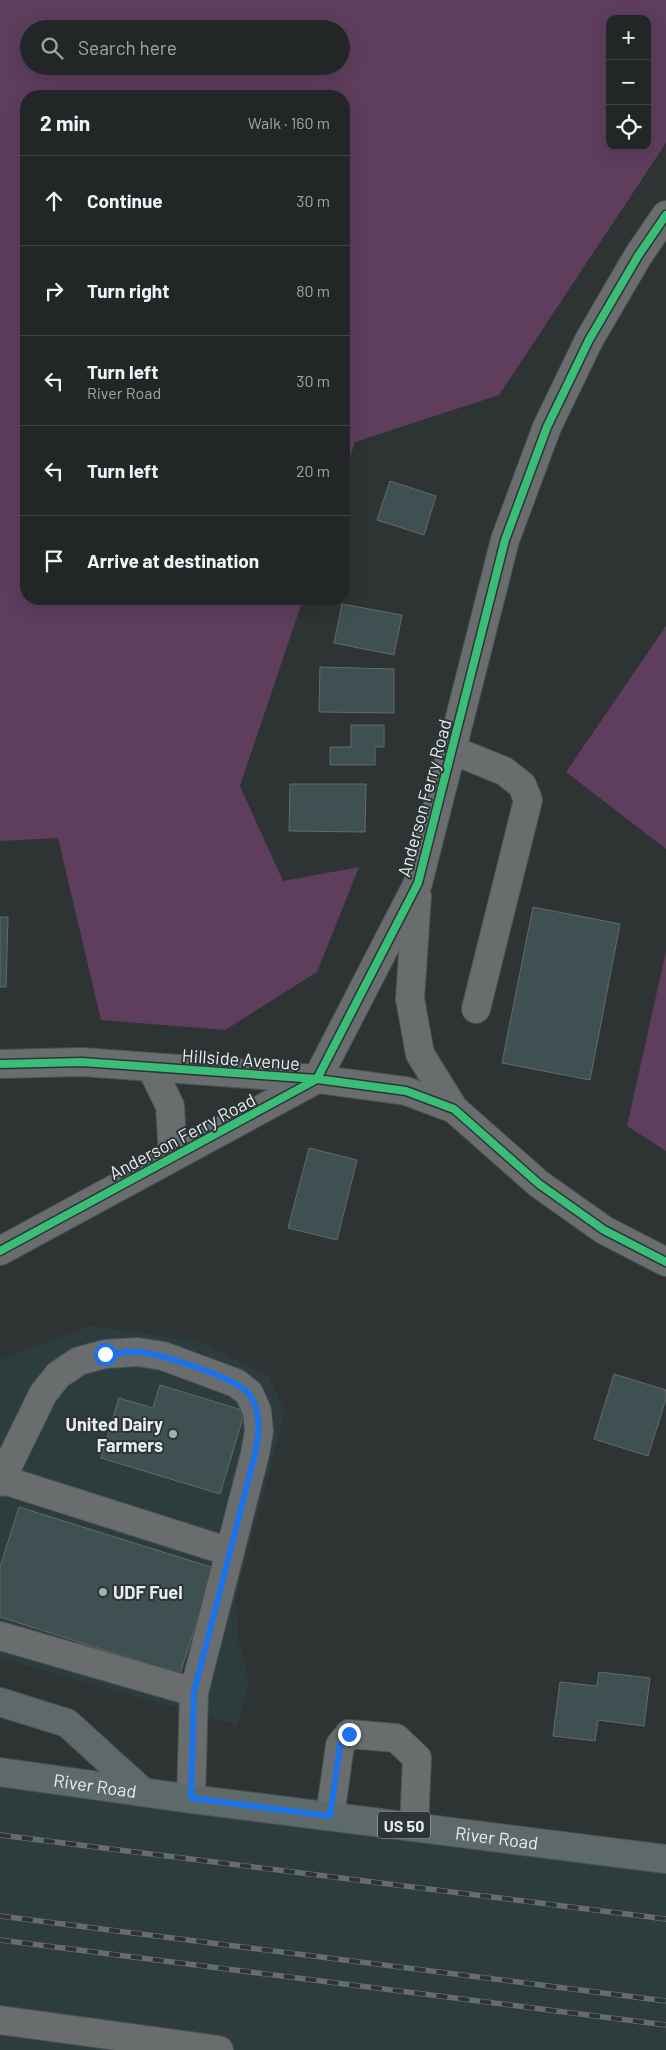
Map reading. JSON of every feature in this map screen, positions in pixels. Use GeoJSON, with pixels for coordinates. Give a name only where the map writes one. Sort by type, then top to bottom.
{"type":"FeatureCollection","features":[{"type":"Feature","properties":{"kind":"main road"},"geometry":{"type":"LineString","coordinates":[[0,1702],[67,1723],[143,1792]]}},
{"type":"Feature","properties":{"kind":"main road","name":"River Road"},"geometry":{"type":"LineString","coordinates":[[0,1772],[666,1859]]}},
{"type":"Feature","properties":{"kind":"street","name":"Anderson Ferry Road"},"geometry":{"type":"LineString","coordinates":[[0,1251],[318,1079],[418,884],[506,540],[548,427],[590,340],[638,256],[666,215]]}},
{"type":"Feature","properties":{"kind":"street"},"geometry":{"type":"LineString","coordinates":[[452,750],[504,771],[522,785],[528,800],[476,1009]]}},
{"type":"Feature","properties":{"kind":"street"},"geometry":{"type":"LineString","coordinates":[[418,884],[410,999],[420,1054],[454,1109]]}},
{"type":"Feature","properties":{"kind":"street","name":"Hillside Avenue"},"geometry":{"type":"LineString","coordinates":[[0,1064],[82,1062],[318,1079],[406,1092],[454,1109],[538,1184],[604,1230],[666,1262]]}},
{"type":"Feature","properties":{"kind":"street"},"geometry":{"type":"LineString","coordinates":[[151,1067],[170,1106],[173,1157]]}},
{"type":"Feature","properties":{"kind":"street"},"geometry":{"type":"LineString","coordinates":[[191,1798],[194,1692],[230,1552],[255,1454],[259,1431],[257,1411],[249,1393],[236,1383],[163,1356],[138,1352],[105,1354],[79,1361],[58,1374],[43,1394],[1,1481],[230,1552]]}},
{"type":"Feature","properties":{"kind":"street"},"geometry":{"type":"LineString","coordinates":[[0,1636],[194,1692]]}},
{"type":"Feature","properties":{"kind":"street"},"geometry":{"type":"LineString","coordinates":[[330,1816],[340,1745],[349,1734],[396,1738],[417,1758],[414,1827]]}},
{"type":"Feature","properties":{"kind":"street"},"geometry":{"type":"LineString","coordinates":[[0,2020],[218,2050]]}},
{"type":"Feature","properties":{"kind":"shaded area"},"geometry":{"type":"Polygon","coordinates":[[[0,0],[666,0],[666,143],[499,395],[355,442],[350,457],[350,90],[20,90],[20,605],[301,605],[240,786],[283,881],[359,867],[317,972],[225,1030],[101,1020],[58,838],[0,841],[0,0]]]}},
{"type":"Feature","properties":{"kind":"shaded area"},"geometry":{"type":"Polygon","coordinates":[[[666,626],[666,849],[566,772],[666,626]]]}},
{"type":"Feature","properties":{"kind":"shaded area"},"geometry":{"type":"Polygon","coordinates":[[[666,951],[666,1151],[627,1126],[666,951]]]}},
{"type":"Feature","properties":{"kind":"shaded area"},"geometry":{"type":"Polygon","coordinates":[[[91,1326],[202,1342],[269,1376],[285,1413],[236,1597],[238,1639],[249,1683],[237,1725],[0,1658],[0,1359],[91,1326]]]}},
{"type":"Feature","properties":{"kind":"shaded area"},"geometry":{"type":"Polygon","coordinates":[[[0,1772],[666,1859],[666,2050],[0,2050],[0,1772]]]}},
{"type":"Feature","properties":{"kind":"building"},"geometry":{"type":"Polygon","coordinates":[[[390,481],[436,496],[424,535],[377,520],[390,481]]]}},
{"type":"Feature","properties":{"kind":"building"},"geometry":{"type":"Polygon","coordinates":[[[342,605],[402,615],[394,655],[334,643],[342,605]]]}},
{"type":"Feature","properties":{"kind":"building"},"geometry":{"type":"Polygon","coordinates":[[[320,667],[394,669],[394,713],[319,712],[320,667]]]}},
{"type":"Feature","properties":{"kind":"building"},"geometry":{"type":"Polygon","coordinates":[[[351,725],[384,725],[384,747],[375,747],[375,765],[330,765],[330,747],[351,747],[351,725]]]}},
{"type":"Feature","properties":{"kind":"building"},"geometry":{"type":"Polygon","coordinates":[[[290,784],[366,784],[365,832],[289,831],[290,784]]]}},
{"type":"Feature","properties":{"kind":"building"},"geometry":{"type":"Polygon","coordinates":[[[533,907],[620,924],[590,1080],[502,1063],[533,907]]]}},
{"type":"Feature","properties":{"kind":"building"},"geometry":{"type":"Polygon","coordinates":[[[0,917],[8,917],[6,987],[0,987],[0,917]]]}},
{"type":"Feature","properties":{"kind":"building"},"geometry":{"type":"Polygon","coordinates":[[[309,1148],[357,1160],[337,1240],[288,1228],[309,1148]]]}},
{"type":"Feature","properties":{"kind":"building"},"geometry":{"type":"Polygon","coordinates":[[[614,1374],[666,1390],[666,1399],[648,1456],[594,1439],[614,1374]]]}},
{"type":"Feature","properties":{"kind":"building","name":"United Dairy Farmers"},"geometry":{"type":"Polygon","coordinates":[[[160,1385],[245,1411],[220,1494],[101,1458],[119,1398],[153,1408],[160,1385]]]}},
{"type":"Feature","properties":{"kind":"building","name":"UDF Fuel"},"geometry":{"type":"Polygon","coordinates":[[[19,1507],[214,1568],[180,1674],[0,1617],[0,1567],[19,1507]]]}},
{"type":"Feature","properties":{"kind":"building"},"geometry":{"type":"Polygon","coordinates":[[[599,1672],[650,1678],[644,1726],[598,1720],[595,1741],[553,1736],[560,1682],[597,1686],[599,1672]]]}},
{"type":"Feature","properties":{"kind":"railway"},"geometry":{"type":"LineString","coordinates":[[0,1835],[666,1919]]}},
{"type":"Feature","properties":{"kind":"railway"},"geometry":{"type":"LineString","coordinates":[[0,1916],[666,2001]]}},
{"type":"Feature","properties":{"kind":"railway"},"geometry":{"type":"LineString","coordinates":[[0,1940],[666,2025]]}},
{"type":"Feature","properties":{"kind":"cycle path"},"geometry":{"type":"LineString","coordinates":[[0,1251],[317,1079],[418,883],[505,540],[547,427],[589,340],[638,256],[666,215]]}},
{"type":"Feature","properties":{"kind":"cycle path"},"geometry":{"type":"LineString","coordinates":[[0,1064],[82,1062],[317,1079],[406,1091],[454,1109],[539,1184],[604,1230],[666,1262]]}},
{"type":"Feature","properties":{"kind":"place","name":"United Dairy Farmers"},"geometry":{"type":"Point","coordinates":[173,1434]}},
{"type":"Feature","properties":{"kind":"place","name":"UDF Fuel"},"geometry":{"type":"Point","coordinates":[103,1592]}},
{"type":"Feature","properties":{"kind":"route"},"geometry":{"type":"LineString","coordinates":[[105,1354],[138,1352],[163,1356],[236,1383],[249,1393],[257,1411],[259,1431],[255,1454],[194,1692],[191,1798],[330,1816],[340,1745],[349,1734]]}}]}
